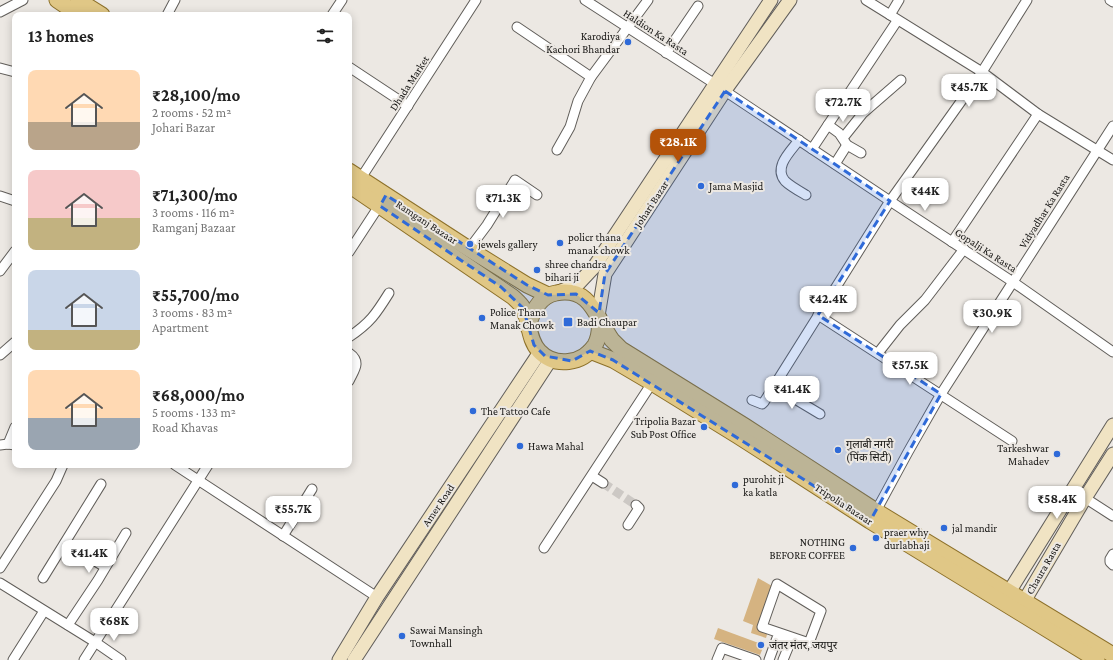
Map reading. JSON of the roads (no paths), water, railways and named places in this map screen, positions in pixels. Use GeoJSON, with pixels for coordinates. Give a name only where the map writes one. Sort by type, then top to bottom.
{"type":"FeatureCollection","features":[{"type":"Feature","properties":{"kind":"main road"},"geometry":{"type":"LineString","coordinates":[[57,0],[75,12]]}},
{"type":"Feature","properties":{"kind":"main road"},"geometry":{"type":"LineString","coordinates":[[78,0],[97,12]]}},
{"type":"Feature","properties":{"kind":"main road","name":"Ramganj Bazaar"},"geometry":{"type":"LineString","coordinates":[[353,178],[513,297],[523,308],[528,327]]}},
{"type":"Feature","properties":{"kind":"main road","name":"Ramganj Bazaar"},"geometry":{"type":"LineString","coordinates":[[383,200],[469,249],[527,285],[552,294]]}},
{"type":"Feature","properties":{"kind":"main road"},"geometry":{"type":"LineString","coordinates":[[566,292],[576,294],[586,299],[594,307],[598,317],[599,336],[590,351],[582,358],[562,362],[545,356],[534,345],[528,327],[534,309],[552,294],[566,292]]}},
{"type":"Feature","properties":{"kind":"main road","name":"Tripolia Bazaar"},"geometry":{"type":"LineString","coordinates":[[598,317],[612,340],[621,349],[745,426],[873,516]]}},
{"type":"Feature","properties":{"kind":"main road","name":"Tripolia Bazaar"},"geometry":{"type":"LineString","coordinates":[[590,351],[613,360],[652,383],[1021,606],[1113,655]]}},
{"type":"Feature","properties":{"kind":"main road","name":"Tripolia Bazaar"},"geometry":{"type":"LineString","coordinates":[[1021,606],[1097,660]]}},
{"type":"Feature","properties":{"kind":"street"},"geometry":{"type":"LineString","coordinates":[[0,12],[23,0]]}},
{"type":"Feature","properties":{"kind":"street"},"geometry":{"type":"LineString","coordinates":[[334,12],[342,0]]}},
{"type":"Feature","properties":{"kind":"street","name":"Dhada Market"},"geometry":{"type":"LineString","coordinates":[[353,178],[408,106],[476,0]]}},
{"type":"Feature","properties":{"kind":"street","name":"Haldion Ka Rasta"},"geometry":{"type":"LineString","coordinates":[[585,0],[597,3],[628,28],[720,88]]}},
{"type":"Feature","properties":{"kind":"street"},"geometry":{"type":"LineString","coordinates":[[557,150],[570,127],[578,101],[591,76],[648,0]]}},
{"type":"Feature","properties":{"kind":"street","name":"Johari Bazar"},"geometry":{"type":"LineString","coordinates":[[598,317],[605,274],[720,88],[772,0]]}},
{"type":"Feature","properties":{"kind":"street","name":"Johari Bazar"},"geometry":{"type":"LineString","coordinates":[[552,294],[578,284],[594,268],[720,88],[790,0]]}},
{"type":"Feature","properties":{"kind":"street"},"geometry":{"type":"LineString","coordinates":[[866,0],[982,72],[1038,114],[1113,160]]}},
{"type":"Feature","properties":{"kind":"street"},"geometry":{"type":"LineString","coordinates":[[812,149],[893,18],[899,0]]}},
{"type":"Feature","properties":{"kind":"street"},"geometry":{"type":"LineString","coordinates":[[752,400],[762,404],[775,387],[818,315],[890,201],[982,72],[1027,0]]}},
{"type":"Feature","properties":{"kind":"street"},"geometry":{"type":"LineString","coordinates":[[168,12],[172,2]]}},
{"type":"Feature","properties":{"kind":"street"},"geometry":{"type":"LineString","coordinates":[[666,53],[698,6]]}},
{"type":"Feature","properties":{"kind":"street"},"geometry":{"type":"LineString","coordinates":[[517,27],[591,76]]}},
{"type":"Feature","properties":{"kind":"street"},"geometry":{"type":"LineString","coordinates":[[0,68],[12,71]]}},
{"type":"Feature","properties":{"kind":"street"},"geometry":{"type":"LineString","coordinates":[[352,69],[408,106]]}},
{"type":"Feature","properties":{"kind":"street"},"geometry":{"type":"LineString","coordinates":[[835,164],[845,141],[863,113],[901,80]]}},
{"type":"Feature","properties":{"kind":"street","name":"Gopalji Ka Rasta"},"geometry":{"type":"LineString","coordinates":[[720,88],[964,249],[1113,352]]}},
{"type":"Feature","properties":{"kind":"street"},"geometry":{"type":"LineString","coordinates":[[952,242],[1038,114]]}},
{"type":"Feature","properties":{"kind":"street"},"geometry":{"type":"LineString","coordinates":[[828,125],[839,133],[845,141],[861,153]]}},
{"type":"Feature","properties":{"kind":"street","name":"Vidyadhar Ka Rasta"},"geometry":{"type":"LineString","coordinates":[[873,516],[941,394],[1113,126]]}},
{"type":"Feature","properties":{"kind":"street"},"geometry":{"type":"LineString","coordinates":[[799,140],[782,163],[781,174],[786,181],[806,195]]}},
{"type":"Feature","properties":{"kind":"street"},"geometry":{"type":"LineString","coordinates":[[469,249],[487,225],[515,180],[537,195]]}},
{"type":"Feature","properties":{"kind":"street"},"geometry":{"type":"LineString","coordinates":[[0,196],[12,200]]}},
{"type":"Feature","properties":{"kind":"street"},"geometry":{"type":"LineString","coordinates":[[352,247],[383,200]]}},
{"type":"Feature","properties":{"kind":"street"},"geometry":{"type":"LineString","coordinates":[[878,353],[900,325],[925,300],[964,249]]}},
{"type":"Feature","properties":{"kind":"street"},"geometry":{"type":"LineString","coordinates":[[0,271],[12,255]]}},
{"type":"Feature","properties":{"kind":"street"},"geometry":{"type":"LineString","coordinates":[[352,335],[375,316],[389,293]]}},
{"type":"Feature","properties":{"kind":"street"},"geometry":{"type":"LineString","coordinates":[[818,315],[1012,441]]}},
{"type":"Feature","properties":{"kind":"street"},"geometry":{"type":"LineString","coordinates":[[0,355],[12,345]]}},
{"type":"Feature","properties":{"kind":"street"},"geometry":{"type":"LineString","coordinates":[[352,355],[356,362],[356,368],[352,375]]}},
{"type":"Feature","properties":{"kind":"street","name":"Amer Road"},"geometry":{"type":"LineString","coordinates":[[339,660],[377,597],[545,356]]}},
{"type":"Feature","properties":{"kind":"street","name":"Amer Road"},"geometry":{"type":"LineString","coordinates":[[354,660],[545,356]]}},
{"type":"Feature","properties":{"kind":"street"},"geometry":{"type":"LineString","coordinates":[[544,548],[652,383]]}},
{"type":"Feature","properties":{"kind":"street"},"geometry":{"type":"LineString","coordinates":[[775,387],[820,414]]}},
{"type":"Feature","properties":{"kind":"street","name":"Chaura Rasta"},"geometry":{"type":"LineString","coordinates":[[1006,597],[1113,424]]}},
{"type":"Feature","properties":{"kind":"street"},"geometry":{"type":"LineString","coordinates":[[8,445],[12,435]]}},
{"type":"Feature","properties":{"kind":"street","name":"Chaura Rasta"},"geometry":{"type":"LineString","coordinates":[[1021,606],[1084,498],[1113,454]]}},
{"type":"Feature","properties":{"kind":"street"},"geometry":{"type":"LineString","coordinates":[[0,568],[56,482],[62,468]]}},
{"type":"Feature","properties":{"kind":"street"},"geometry":{"type":"LineString","coordinates":[[180,468],[377,597]]}},
{"type":"Feature","properties":{"kind":"street"},"geometry":{"type":"LineString","coordinates":[[84,660],[206,468]]}},
{"type":"Feature","properties":{"kind":"street"},"geometry":{"type":"LineString","coordinates":[[592,476],[603,483]]}},
{"type":"Feature","properties":{"kind":"street"},"geometry":{"type":"LineString","coordinates":[[43,578],[101,484]]}},
{"type":"Feature","properties":{"kind":"street"},"geometry":{"type":"LineString","coordinates":[[283,536],[312,489]]}},
{"type":"Feature","properties":{"kind":"street"},"geometry":{"type":"LineString","coordinates":[[1084,498],[1113,516]]}},
{"type":"Feature","properties":{"kind":"street"},"geometry":{"type":"LineString","coordinates":[[628,525],[639,508],[636,505]]}},
{"type":"Feature","properties":{"kind":"street"},"geometry":{"type":"LineString","coordinates":[[68,625],[126,533]]}},
{"type":"Feature","properties":{"kind":"street"},"geometry":{"type":"LineString","coordinates":[[65,543],[105,567]]}},
{"type":"Feature","properties":{"kind":"street"},"geometry":{"type":"LineString","coordinates":[[1113,554],[1110,558],[1110,562],[1113,565]]}},
{"type":"Feature","properties":{"kind":"street"},"geometry":{"type":"LineString","coordinates":[[0,583],[95,642],[121,660]]}},
{"type":"Feature","properties":{"kind":"street"},"geometry":{"type":"LineString","coordinates":[[777,584],[821,611],[809,644],[762,627],[777,584]]}},
{"type":"Feature","properties":{"kind":"street"},"geometry":{"type":"LineString","coordinates":[[13,660],[44,611]]}},
{"type":"Feature","properties":{"kind":"street"},"geometry":{"type":"LineString","coordinates":[[769,660],[777,638],[790,643],[783,660]]}},
{"type":"Feature","properties":{"kind":"street"},"geometry":{"type":"LineString","coordinates":[[717,660],[722,648],[756,660]]}},
{"type":"Feature","properties":{"kind":"tunnel"},"geometry":{"type":"LineString","coordinates":[[603,483],[636,505]]}},
{"type":"Feature","properties":{"kind":"place","name":"Karodiya Kachori Bhandar"},"geometry":{"type":"Point","coordinates":[628,42]}},
{"type":"Feature","properties":{"kind":"place","name":"Jama Masjid"},"geometry":{"type":"Point","coordinates":[701,186]}},
{"type":"Feature","properties":{"kind":"place","name":"policr thana manak chowk"},"geometry":{"type":"Point","coordinates":[560,243]}},
{"type":"Feature","properties":{"kind":"place","name":"jewels gallery"},"geometry":{"type":"Point","coordinates":[470,244]}},
{"type":"Feature","properties":{"kind":"place","name":"shree chandra bihari ji"},"geometry":{"type":"Point","coordinates":[537,270]}},
{"type":"Feature","properties":{"kind":"place","name":"Police Thana Manak Chowk"},"geometry":{"type":"Point","coordinates":[482,318]}},
{"type":"Feature","properties":{"kind":"place","name":"Badi Chaupar"},"geometry":{"type":"Point","coordinates":[568,322]}},
{"type":"Feature","properties":{"kind":"place","name":"The Tattoo Cafe"},"geometry":{"type":"Point","coordinates":[473,411]}},
{"type":"Feature","properties":{"kind":"place","name":"Tripolia Bazar Sub Post Office"},"geometry":{"type":"Point","coordinates":[704,427]}},
{"type":"Feature","properties":{"kind":"place","name":"Hawa Mahal"},"geometry":{"type":"Point","coordinates":[520,446]}},
{"type":"Feature","properties":{"kind":"place","name":"गुलाबी नगरी (पिंक सिटी)"},"geometry":{"type":"Point","coordinates":[838,450]}},
{"type":"Feature","properties":{"kind":"place","name":"Tarkeshwar Mahadev"},"geometry":{"type":"Point","coordinates":[1057,454]}},
{"type":"Feature","properties":{"kind":"place","name":"purohit ji ka katla"},"geometry":{"type":"Point","coordinates":[735,485]}},
{"type":"Feature","properties":{"kind":"place","name":"jal mandir"},"geometry":{"type":"Point","coordinates":[944,528]}},
{"type":"Feature","properties":{"kind":"place","name":"praer why durlabhaji"},"geometry":{"type":"Point","coordinates":[876,538]}},
{"type":"Feature","properties":{"kind":"place","name":"NOTHING BEFORE COFFEE"},"geometry":{"type":"Point","coordinates":[853,548]}},
{"type":"Feature","properties":{"kind":"place","name":"Sawai Mansingh Townhall"},"geometry":{"type":"Point","coordinates":[402,636]}},
{"type":"Feature","properties":{"kind":"place","name":"जंतर मंतर, जयपुर"},"geometry":{"type":"Point","coordinates":[761,645]}}]}
